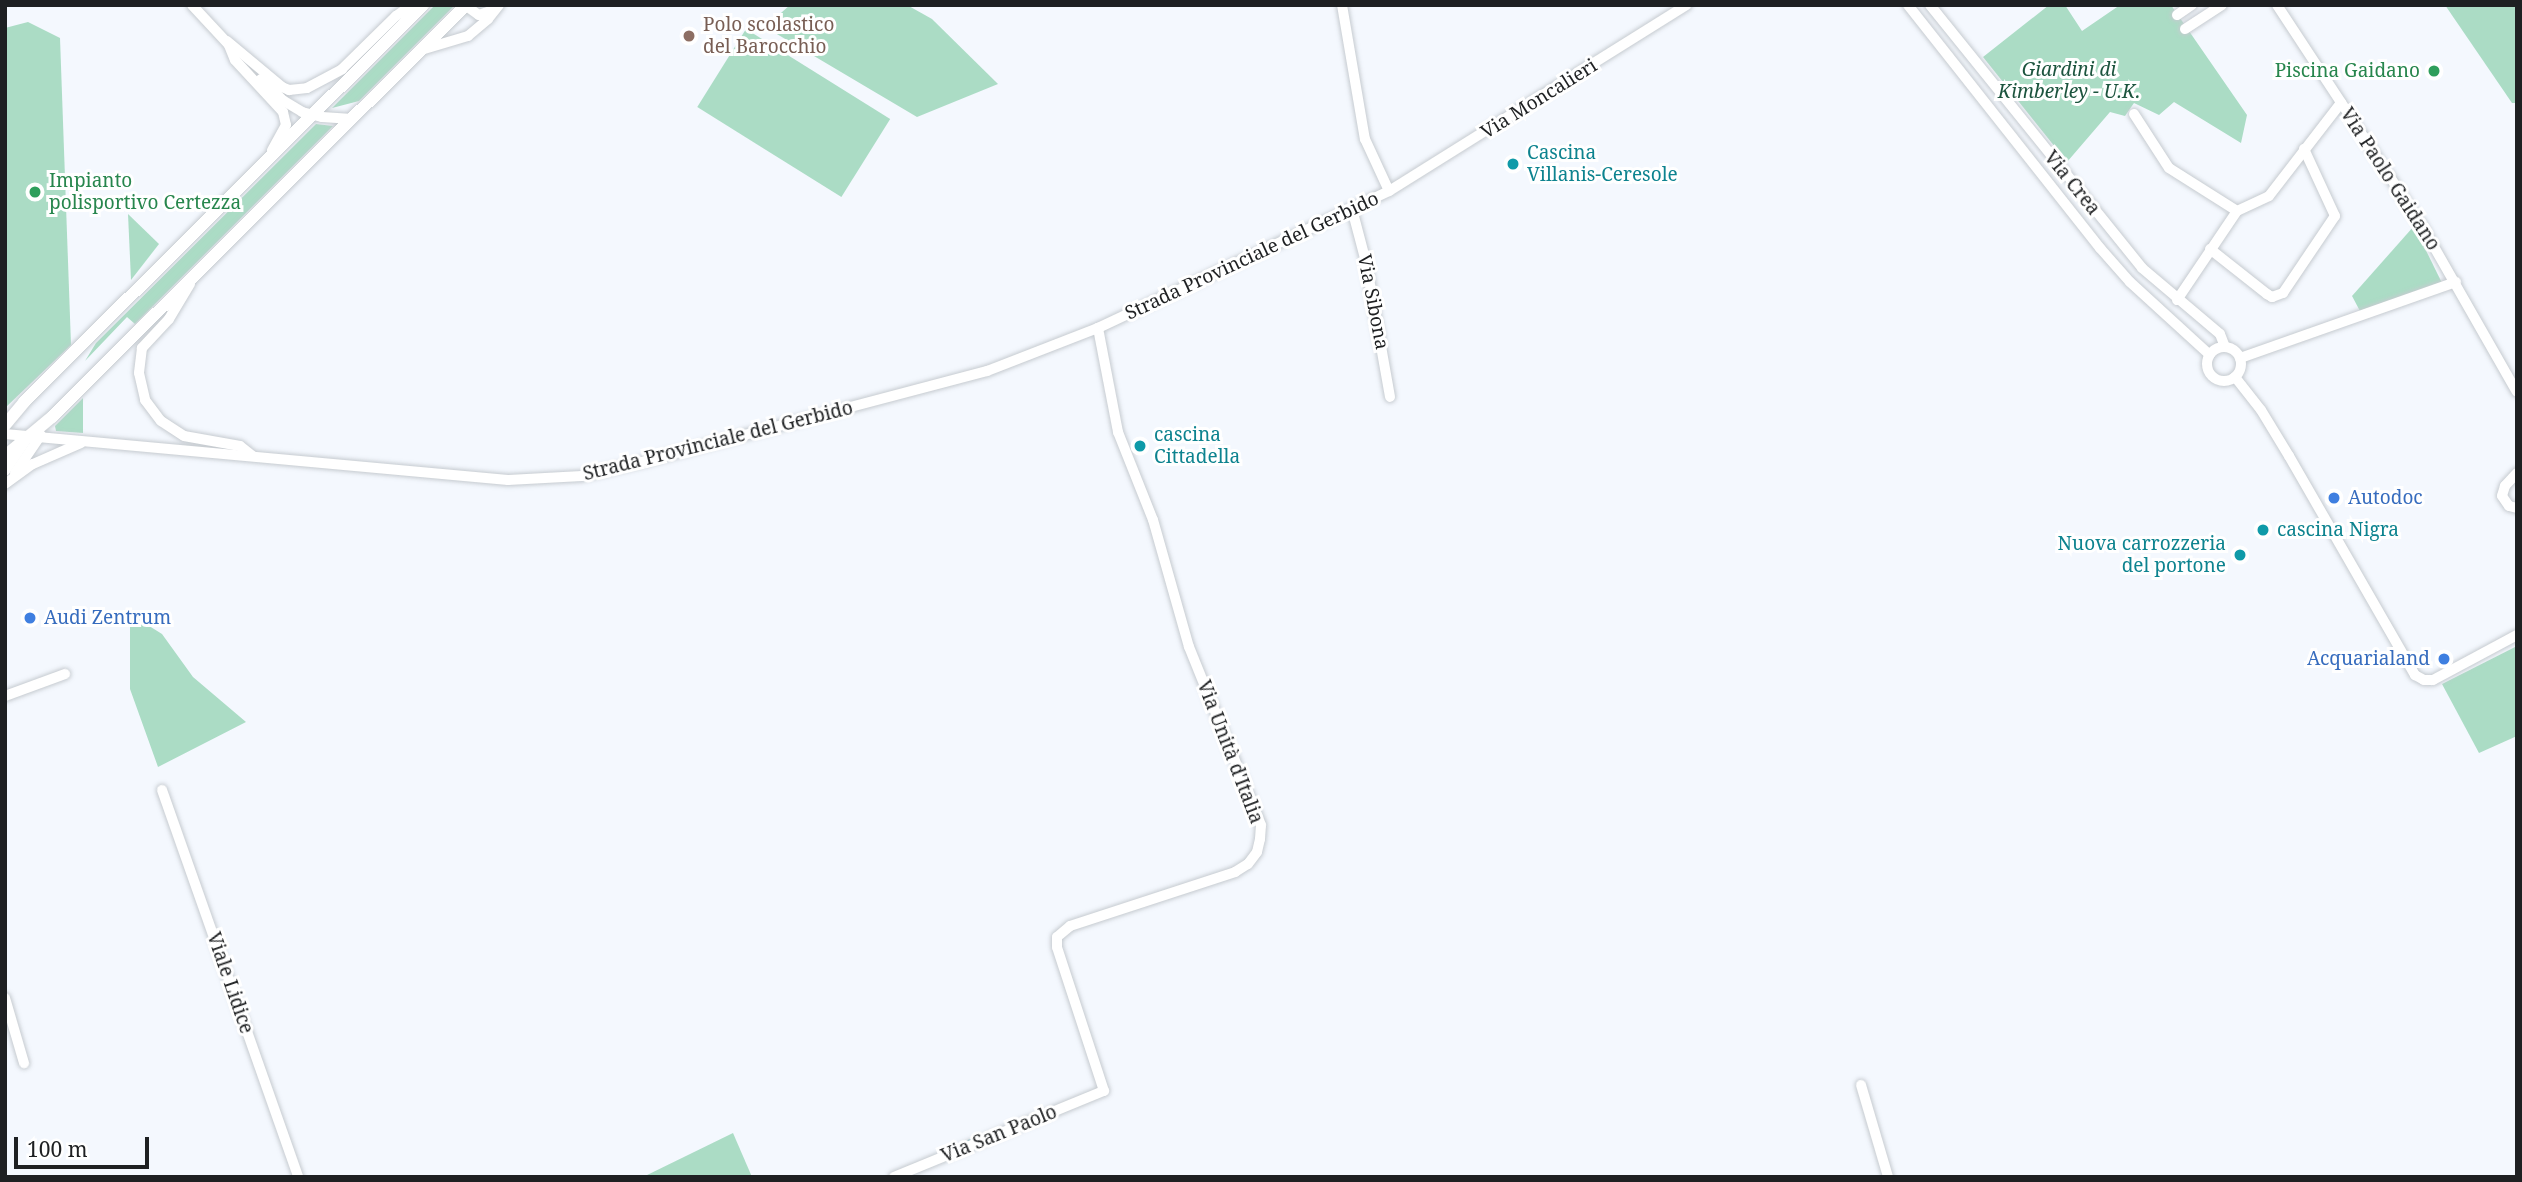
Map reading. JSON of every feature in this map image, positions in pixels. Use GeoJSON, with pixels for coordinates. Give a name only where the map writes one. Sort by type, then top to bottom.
{"type":"FeatureCollection","features":[{"type":"Feature","properties":{"kind":"main road"},"geometry":{"type":"LineString","coordinates":[[5,425],[423,5]]}},
{"type":"Feature","properties":{"kind":"main road"},"geometry":{"type":"LineString","coordinates":[[5,456],[34,437],[465,5]]}},
{"type":"Feature","properties":{"kind":"street"},"geometry":{"type":"LineString","coordinates":[[192,5],[274,93],[292,107],[313,115],[352,119]]}},
{"type":"Feature","properties":{"kind":"street"},"geometry":{"type":"LineString","coordinates":[[227,41],[282,87],[289,90],[307,89],[342,69],[396,16],[412,5]]}},
{"type":"Feature","properties":{"kind":"street"},"geometry":{"type":"LineString","coordinates":[[465,5],[479,15],[497,7]]}},
{"type":"Feature","properties":{"kind":"street"},"geometry":{"type":"LineString","coordinates":[[1342,5],[1365,139],[1389,191]]}},
{"type":"Feature","properties":{"kind":"street","name":"Via Moncalieri"},"geometry":{"type":"LineString","coordinates":[[1389,191],[1687,5]]}},
{"type":"Feature","properties":{"kind":"street","name":"Via Crea"},"geometry":{"type":"LineString","coordinates":[[1908,5],[2100,248],[2165,316],[2217,351],[2220,334],[2177,300],[2122,244],[1930,5]]}},
{"type":"Feature","properties":{"kind":"street"},"geometry":{"type":"LineString","coordinates":[[2176,15],[2192,5]]}},
{"type":"Feature","properties":{"kind":"street"},"geometry":{"type":"LineString","coordinates":[[2185,29],[2222,5]]}},
{"type":"Feature","properties":{"kind":"street","name":"Via Paolo Gaidano"},"geometry":{"type":"LineString","coordinates":[[2277,5],[2456,282],[2517,392]]}},
{"type":"Feature","properties":{"kind":"street"},"geometry":{"type":"LineString","coordinates":[[421,50],[468,36],[488,19],[497,7]]}},
{"type":"Feature","properties":{"kind":"street"},"geometry":{"type":"LineString","coordinates":[[227,41],[235,60],[279,106],[285,118],[279,141],[253,174]]}},
{"type":"Feature","properties":{"kind":"street"},"geometry":{"type":"LineString","coordinates":[[2177,300],[2237,211],[2265,199],[2341,103]]}},
{"type":"Feature","properties":{"kind":"street"},"geometry":{"type":"LineString","coordinates":[[2134,114],[2169,168],[2237,211]]}},
{"type":"Feature","properties":{"kind":"street"},"geometry":{"type":"LineString","coordinates":[[2210,249],[2267,295],[2272,297],[2283,293],[2335,216],[2304,149]]}},
{"type":"Feature","properties":{"kind":"street","name":"Strada Provinciale del Gerbido"},"geometry":{"type":"LineString","coordinates":[[5,434],[508,480],[582,476],[988,370],[1098,328],[1389,191]]}},
{"type":"Feature","properties":{"kind":"street","name":"Via Sibona"},"geometry":{"type":"LineString","coordinates":[[1352,209],[1367,262],[1390,397]]}},
{"type":"Feature","properties":{"kind":"street"},"geometry":{"type":"LineString","coordinates":[[197,273],[169,319],[142,348],[141,388],[152,411],[172,430],[200,441],[240,446],[255,457]]}},
{"type":"Feature","properties":{"kind":"street"},"geometry":{"type":"LineString","coordinates":[[2240,358],[2456,282]]}},
{"type":"Feature","properties":{"kind":"street","name":"Via Unità d'Italia"},"geometry":{"type":"LineString","coordinates":[[1098,328],[1118,432],[1153,520],[1189,647],[1261,825],[1256,852],[1241,868],[1070,926],[1057,937],[1057,947],[1104,1091]]}},
{"type":"Feature","properties":{"kind":"street"},"geometry":{"type":"LineString","coordinates":[[2235,350],[2240,358],[2241,368],[2235,377],[2220,380],[2211,375],[2207,365],[2217,351],[2235,350]]}},
{"type":"Feature","properties":{"kind":"street"},"geometry":{"type":"LineString","coordinates":[[2235,377],[2261,410],[2408,665],[2419,678],[2433,680],[2517,635]]}},
{"type":"Feature","properties":{"kind":"street"},"geometry":{"type":"LineString","coordinates":[[6,479],[34,437]]}},
{"type":"Feature","properties":{"kind":"street"},"geometry":{"type":"LineString","coordinates":[[6,479],[33,464],[85,442]]}},
{"type":"Feature","properties":{"kind":"street"},"geometry":{"type":"LineString","coordinates":[[2515,479],[2502,496],[2516,509]]}},
{"type":"Feature","properties":{"kind":"street"},"geometry":{"type":"LineString","coordinates":[[5,696],[65,674]]}},
{"type":"Feature","properties":{"kind":"street","name":"Viale Lidice"},"geometry":{"type":"LineString","coordinates":[[162,790],[298,1177]]}},
{"type":"Feature","properties":{"kind":"street"},"geometry":{"type":"LineString","coordinates":[[5,998],[24,1063]]}},
{"type":"Feature","properties":{"kind":"street"},"geometry":{"type":"LineString","coordinates":[[1861,1085],[1888,1177]]}},
{"type":"Feature","properties":{"kind":"street","name":"Via San Paolo"},"geometry":{"type":"LineString","coordinates":[[894,1177],[1104,1091]]}},
{"type":"Feature","properties":{"kind":"green space"},"geometry":{"type":"Polygon","coordinates":[[[435,5],[455,5],[359,101],[332,108],[435,5]]]}},
{"type":"Feature","properties":{"kind":"green space"},"geometry":{"type":"Polygon","coordinates":[[[790,5],[907,5],[932,19],[998,84],[917,117],[765,27],[790,5]]]}},
{"type":"Feature","properties":{"kind":"green space","name":"Giardini di Kimberley - U.K."},"geometry":{"type":"Polygon","coordinates":[[[2049,5],[2065,5],[2082,31],[2120,5],[2171,5],[2247,115],[2241,143],[2174,102],[2159,115],[2134,103],[2125,116],[2110,112],[2067,162],[1983,57],[2049,5]]]}},
{"type":"Feature","properties":{"kind":"green space"},"geometry":{"type":"Polygon","coordinates":[[[2445,5],[2517,5],[2517,103],[2512,103],[2445,5]]]}},
{"type":"Feature","properties":{"kind":"green space","name":"Impianto polisportivo Certezza"},"geometry":{"type":"Polygon","coordinates":[[[28,22],[60,38],[71,345],[5,408],[5,28],[28,22]]]}},
{"type":"Feature","properties":{"kind":"green space"},"geometry":{"type":"Polygon","coordinates":[[[746,29],[890,119],[841,197],[697,107],[746,29]]]}},
{"type":"Feature","properties":{"kind":"green space"},"geometry":{"type":"Polygon","coordinates":[[[316,124],[333,126],[135,324],[127,317],[85,361],[96,343],[316,124]]]}},
{"type":"Feature","properties":{"kind":"green space"},"geometry":{"type":"Polygon","coordinates":[[[128,214],[159,244],[131,280],[128,214]]]}},
{"type":"Feature","properties":{"kind":"green space"},"geometry":{"type":"Polygon","coordinates":[[[2414,226],[2442,283],[2360,311],[2352,296],[2414,226]]]}},
{"type":"Feature","properties":{"kind":"green space"},"geometry":{"type":"Polygon","coordinates":[[[83,398],[83,433],[56,431],[55,426],[83,398]]]}},
{"type":"Feature","properties":{"kind":"green space"},"geometry":{"type":"Polygon","coordinates":[[[130,614],[162,634],[193,677],[246,722],[158,767],[130,689],[130,614]]]}},
{"type":"Feature","properties":{"kind":"green space"},"geometry":{"type":"Polygon","coordinates":[[[2517,646],[2517,736],[2479,753],[2442,684],[2517,646]]]}},
{"type":"Feature","properties":{"kind":"green space"},"geometry":{"type":"Polygon","coordinates":[[[733,1133],[752,1177],[643,1177],[733,1133]]]}},
{"type":"Feature","properties":{"kind":"waterway"},"geometry":{"type":"LineString","coordinates":[[968,1141],[991,1132]]}},
{"type":"Feature","properties":{"kind":"place","name":"Polo scolastico del Barocchio"},"geometry":{"type":"Point","coordinates":[689,36]}},
{"type":"Feature","properties":{"kind":"place","name":"Piscina Gaidano"},"geometry":{"type":"Point","coordinates":[2434,71]}},
{"type":"Feature","properties":{"kind":"place","name":"Cascina Villanis-Ceresole"},"geometry":{"type":"Point","coordinates":[1513,164]}},
{"type":"Feature","properties":{"kind":"place","name":"Impianto polisportivo Certezza"},"geometry":{"type":"Point","coordinates":[35,192]}},
{"type":"Feature","properties":{"kind":"place","name":"cascina Cittadella"},"geometry":{"type":"Point","coordinates":[1140,446]}},
{"type":"Feature","properties":{"kind":"place","name":"Autodoc"},"geometry":{"type":"Point","coordinates":[2334,498]}},
{"type":"Feature","properties":{"kind":"place","name":"cascina Nigra"},"geometry":{"type":"Point","coordinates":[2263,530]}},
{"type":"Feature","properties":{"kind":"place","name":"Nuova carrozzeria del portone"},"geometry":{"type":"Point","coordinates":[2240,555]}},
{"type":"Feature","properties":{"kind":"place","name":"Audi Zentrum"},"geometry":{"type":"Point","coordinates":[30,618]}},
{"type":"Feature","properties":{"kind":"place","name":"Acquarialand"},"geometry":{"type":"Point","coordinates":[2444,659]}}]}
